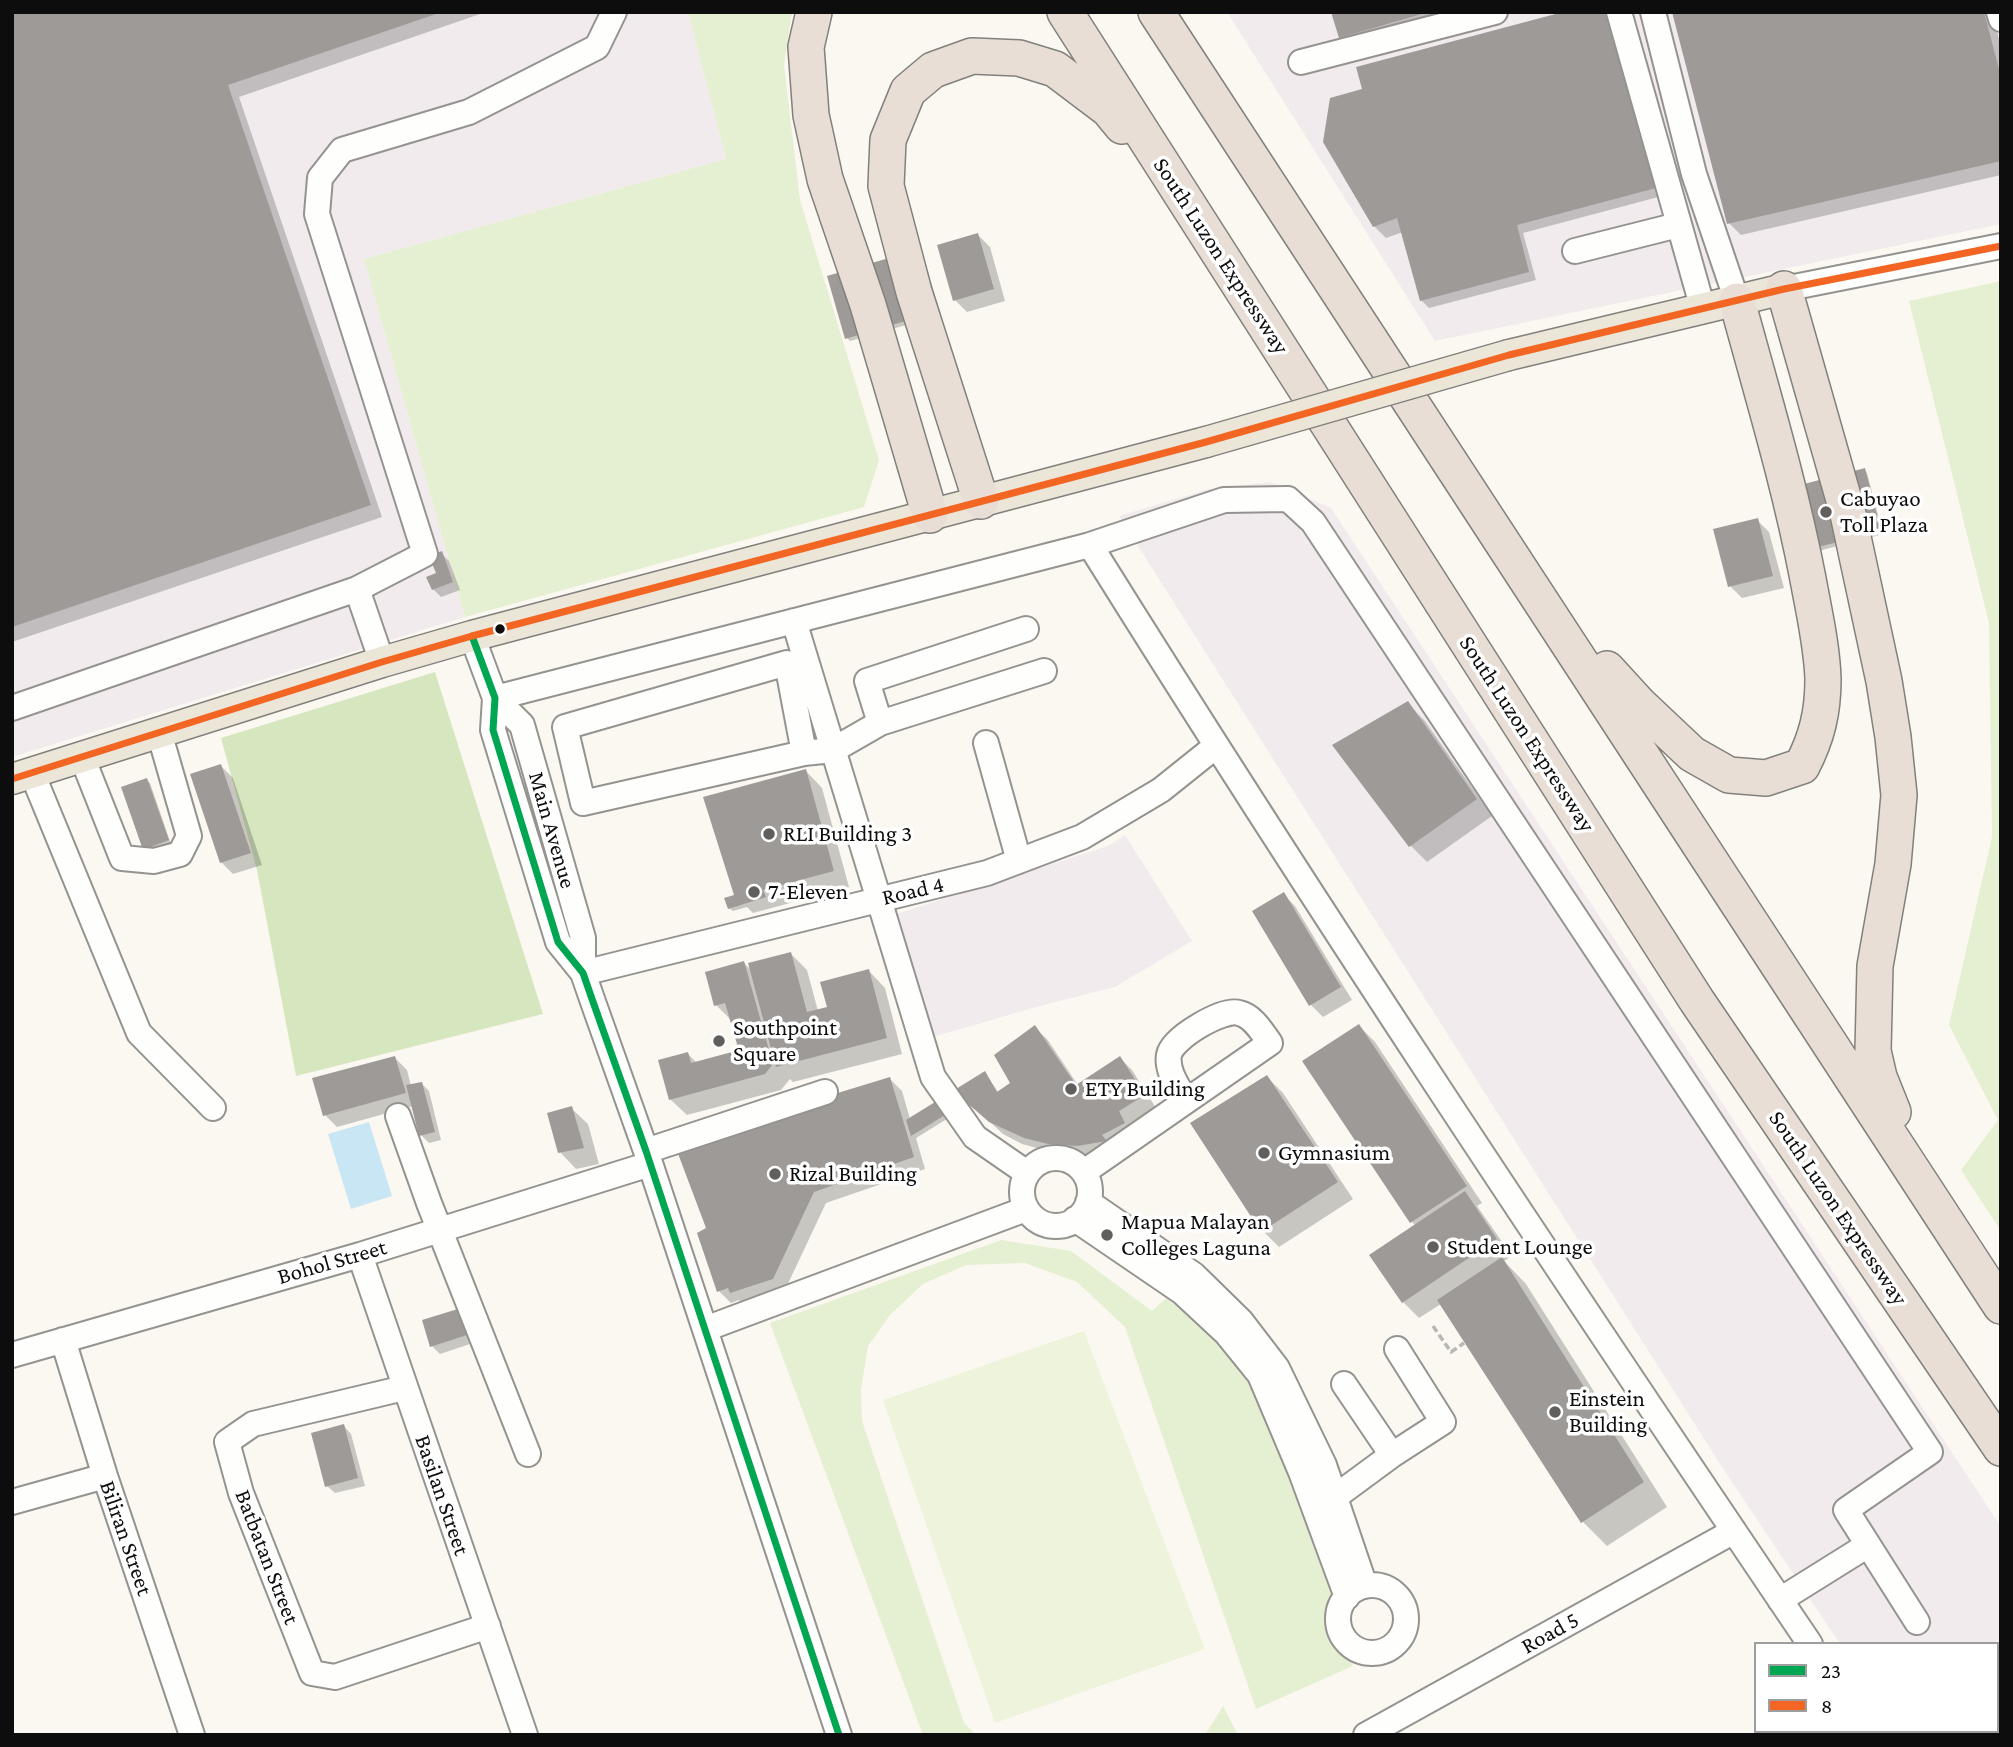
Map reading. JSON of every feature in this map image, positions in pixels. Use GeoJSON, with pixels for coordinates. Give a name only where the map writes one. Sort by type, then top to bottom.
{"type":"FeatureCollection","features":[{"type":"Feature","properties":{"kind":"highway"},"geometry":{"type":"LineString","coordinates":[[814,12],[806,47],[811,115],[825,179],[868,305],[930,516]]}},
{"type":"Feature","properties":{"kind":"highway","name":"South Luzon Expressway"},"geometry":{"type":"LineString","coordinates":[[1065,12],[1698,1001],[2001,1448]]}},
{"type":"Feature","properties":{"kind":"highway"},"geometry":{"type":"LineString","coordinates":[[1156,12],[2001,1306]]}},
{"type":"Feature","properties":{"kind":"highway"},"geometry":{"type":"LineString","coordinates":[[981,501],[914,292],[886,186],[888,140],[908,91],[933,70],[972,56],[1019,58],[1055,69],[1108,109],[1188,205]]}},
{"type":"Feature","properties":{"kind":"highway"},"geometry":{"type":"LineString","coordinates":[[1784,289],[1848,514],[1884,681],[1893,737],[1899,795],[1893,864],[1875,966],[1873,1051],[1879,1077],[1924,1187]]}},
{"type":"Feature","properties":{"kind":"highway"},"geometry":{"type":"LineString","coordinates":[[1534,589],[1639,704],[1692,754],[1729,775],[1766,778],[1802,766],[1816,741],[1820,716],[1823,679],[1817,624],[1798,526],[1737,301]]}},
{"type":"Feature","properties":{"kind":"main road"},"geometry":{"type":"LineString","coordinates":[[22,776],[472,636],[1206,442],[1509,355],[1784,289]]}},
{"type":"Feature","properties":{"kind":"street"},"geometry":{"type":"LineString","coordinates":[[12,708],[357,589],[425,554],[317,214],[320,178],[342,150],[469,112],[597,47],[614,12]]}},
{"type":"Feature","properties":{"kind":"street"},"geometry":{"type":"LineString","coordinates":[[1301,62],[1495,12]]}},
{"type":"Feature","properties":{"kind":"street"},"geometry":{"type":"LineString","coordinates":[[1619,12],[1703,309]]}},
{"type":"Feature","properties":{"kind":"street"},"geometry":{"type":"LineString","coordinates":[[1653,12],[1694,174],[1737,301]]}},
{"type":"Feature","properties":{"kind":"street"},"geometry":{"type":"LineString","coordinates":[[1999,12],[2001,19]]}},
{"type":"Feature","properties":{"kind":"street"},"geometry":{"type":"LineString","coordinates":[[1575,251],[1678,225]]}},
{"type":"Feature","properties":{"kind":"street"},"geometry":{"type":"LineString","coordinates":[[1784,289],[2001,246]]}},
{"type":"Feature","properties":{"kind":"street"},"geometry":{"type":"LineString","coordinates":[[495,698],[1090,545],[1224,500],[1288,499],[1313,522],[1930,1452],[1846,1510],[1916,1622]]}},
{"type":"Feature","properties":{"kind":"street"},"geometry":{"type":"LineString","coordinates":[[1090,545],[1380,999],[1809,1642]]}},
{"type":"Feature","properties":{"kind":"street"},"geometry":{"type":"LineString","coordinates":[[357,589],[382,662]]}},
{"type":"Feature","properties":{"kind":"street"},"geometry":{"type":"LineString","coordinates":[[794,621],[933,1077],[975,1137],[1027,1173]]}},
{"type":"Feature","properties":{"kind":"street"},"geometry":{"type":"LineString","coordinates":[[880,723],[867,681],[1026,629]]}},
{"type":"Feature","properties":{"kind":"street","name":"Main Avenue"},"geometry":{"type":"LineString","coordinates":[[472,636],[495,698],[493,730],[558,942],[583,973],[648,1158],[839,1735]]}},
{"type":"Feature","properties":{"kind":"street"},"geometry":{"type":"LineString","coordinates":[[804,753],[787,663],[565,727],[583,803],[804,753],[833,750],[880,723],[1044,671]]}},
{"type":"Feature","properties":{"kind":"street"},"geometry":{"type":"LineString","coordinates":[[82,757],[122,858],[154,861],[180,854],[189,836],[159,732]]}},
{"type":"Feature","properties":{"kind":"street"},"geometry":{"type":"LineString","coordinates":[[986,743],[1019,861]]}},
{"type":"Feature","properties":{"kind":"street","name":"Road 4"},"geometry":{"type":"LineString","coordinates":[[583,973],[987,873],[1082,837],[1161,790],[1216,746]]}},
{"type":"Feature","properties":{"kind":"street"},"geometry":{"type":"LineString","coordinates":[[22,776],[139,1033],[213,1108]]}},
{"type":"Feature","properties":{"kind":"street","name":"Bohol Street"},"geometry":{"type":"LineString","coordinates":[[12,1355],[360,1255],[441,1229],[648,1158],[825,1093]]}},
{"type":"Feature","properties":{"kind":"street"},"geometry":{"type":"LineString","coordinates":[[1084,1172],[1186,1101]]}},
{"type":"Feature","properties":{"kind":"street"},"geometry":{"type":"LineString","coordinates":[[398,1116],[528,1454]]}},
{"type":"Feature","properties":{"kind":"street"},"geometry":{"type":"LineString","coordinates":[[1066,1159],[1084,1172],[1090,1192],[1082,1211],[1054,1226],[1034,1217],[1026,1209],[1022,1191],[1027,1173],[1034,1165],[1044,1160],[1066,1159]]}},
{"type":"Feature","properties":{"kind":"street"},"geometry":{"type":"LineString","coordinates":[[705,1329],[1026,1209]]}},
{"type":"Feature","properties":{"kind":"street"},"geometry":{"type":"LineString","coordinates":[[1082,1211],[1194,1275],[1241,1321],[1277,1368],[1324,1465],[1335,1497],[1356,1592],[1260,1375],[1226,1333],[1182,1292],[1082,1211]]}},
{"type":"Feature","properties":{"kind":"street","name":"Basilan Street"},"geometry":{"type":"LineString","coordinates":[[360,1255],[525,1735]]}},
{"type":"Feature","properties":{"kind":"street","name":"Biliran Street"},"geometry":{"type":"LineString","coordinates":[[63,1340],[185,1733]]}},
{"type":"Feature","properties":{"kind":"street"},"geometry":{"type":"LineString","coordinates":[[1335,1497],[1443,1422],[1397,1349]]}},
{"type":"Feature","properties":{"kind":"street"},"geometry":{"type":"LineString","coordinates":[[1344,1384],[1392,1455]]}},
{"type":"Feature","properties":{"kind":"street","name":"Batbatan Street"},"geometry":{"type":"LineString","coordinates":[[404,1388],[253,1424],[227,1442],[242,1493],[312,1673],[335,1677],[488,1626]]}},
{"type":"Feature","properties":{"kind":"street"},"geometry":{"type":"LineString","coordinates":[[12,1502],[105,1476]]}},
{"type":"Feature","properties":{"kind":"street","name":"Road 5"},"geometry":{"type":"LineString","coordinates":[[1366,1735],[1734,1531]]}},
{"type":"Feature","properties":{"kind":"street"},"geometry":{"type":"LineString","coordinates":[[1780,1600],[1868,1545]]}},
{"type":"Feature","properties":{"kind":"path"},"geometry":{"type":"LineString","coordinates":[[1433,1326],[1451,1352],[1464,1343]]}},
{"type":"Feature","properties":{"kind":"shaded area"},"geometry":{"type":"Polygon","coordinates":[[[12,12],[688,12],[726,159],[364,259],[465,617],[12,757],[12,12]]]}},
{"type":"Feature","properties":{"kind":"shaded area"},"geometry":{"type":"Polygon","coordinates":[[[1227,12],[2001,12],[2001,224],[1435,341],[1227,12]]]}},
{"type":"Feature","properties":{"kind":"shaded area"},"geometry":{"type":"Polygon","coordinates":[[[1270,482],[1331,508],[2001,1527],[2001,1672],[1999,1642],[1839,1642],[1722,1467],[1119,516],[1209,489],[1270,482]]]}},
{"type":"Feature","properties":{"kind":"shaded area"},"geometry":{"type":"Polygon","coordinates":[[[1125,835],[1192,941],[1115,987],[926,1039],[893,915],[1108,846],[1125,835]]]}},
{"type":"Feature","properties":{"kind":"green space"},"geometry":{"type":"Polygon","coordinates":[[[688,12],[792,12],[784,65],[800,200],[879,460],[864,507],[465,617],[364,259],[726,159],[688,12]]]}},
{"type":"Feature","properties":{"kind":"green space"},"geometry":{"type":"Polygon","coordinates":[[[2001,281],[2001,1231],[1961,1170],[1998,1120],[1949,1025],[1992,837],[1989,623],[1909,301],[2001,281]]]}},
{"type":"Feature","properties":{"kind":"green space"},"geometry":{"type":"Polygon","coordinates":[[[435,672],[543,1014],[296,1076],[257,870],[221,738],[435,672]]]}},
{"type":"Feature","properties":{"kind":"green space"},"geometry":{"type":"Polygon","coordinates":[[[1001,1240],[1071,1251],[1152,1311],[1166,1298],[1228,1347],[1255,1385],[1337,1595],[1337,1632],[1353,1666],[1256,1709],[1125,1327],[1077,1282],[1025,1263],[966,1265],[923,1284],[890,1315],[868,1346],[861,1389],[862,1421],[964,1723],[976,1735],[923,1735],[770,1323],[1001,1240]]]}},
{"type":"Feature","properties":{"kind":"green space"},"geometry":{"type":"Polygon","coordinates":[[[1084,1331],[1205,1649],[995,1723],[883,1400],[1084,1331]]]}},
{"type":"Feature","properties":{"kind":"green space"},"geometry":{"type":"Polygon","coordinates":[[[1223,1706],[1238,1735],[1205,1735],[1223,1706]]]}},
{"type":"Feature","properties":{"kind":"water"},"geometry":{"type":"Polygon","coordinates":[[[369,1122],[392,1196],[351,1209],[328,1134],[369,1122]]]}},
{"type":"Feature","properties":{"kind":"building"},"geometry":{"type":"Polygon","coordinates":[[[12,12],[439,13],[228,85],[371,505],[12,627],[12,12]]]}},
{"type":"Feature","properties":{"kind":"building"},"geometry":{"type":"Polygon","coordinates":[[[1331,12],[1424,12],[1425,13],[1339,38],[1331,12]]]}},
{"type":"Feature","properties":{"kind":"building"},"geometry":{"type":"Polygon","coordinates":[[[1563,12],[1608,12],[1656,188],[1517,225],[1529,272],[1420,301],[1397,218],[1373,227],[1323,142],[1330,98],[1362,89],[1356,67],[1563,12]]]}},
{"type":"Feature","properties":{"kind":"building"},"geometry":{"type":"Polygon","coordinates":[[[1672,12],[1984,12],[2001,77],[2001,161],[1727,224],[1672,12]]]}},
{"type":"Feature","properties":{"kind":"building"},"geometry":{"type":"Polygon","coordinates":[[[978,233],[994,289],[953,301],[937,245],[978,233]]]}},
{"type":"Feature","properties":{"kind":"building"},"geometry":{"type":"Polygon","coordinates":[[[920,249],[939,311],[845,339],[827,276],[920,249]]]}},
{"type":"Feature","properties":{"kind":"building","name":"Cabuyao Toll Plaza"},"geometry":{"type":"Polygon","coordinates":[[[1865,468],[1881,531],[1787,555],[1770,493],[1865,468]]]}},
{"type":"Feature","properties":{"kind":"building"},"geometry":{"type":"Polygon","coordinates":[[[1758,518],[1773,576],[1728,587],[1713,529],[1758,518]]]}},
{"type":"Feature","properties":{"kind":"building"},"geometry":{"type":"Polygon","coordinates":[[[442,551],[453,582],[432,590],[426,577],[436,573],[429,556],[442,551]]]}},
{"type":"Feature","properties":{"kind":"building"},"geometry":{"type":"Polygon","coordinates":[[[1408,701],[1477,799],[1409,847],[1332,745],[1408,701]]]}},
{"type":"Feature","properties":{"kind":"building"},"geometry":{"type":"Polygon","coordinates":[[[221,764],[251,853],[220,863],[190,774],[221,764]]]}},
{"type":"Feature","properties":{"kind":"building","name":"RLI Building 3"},"geometry":{"type":"Polygon","coordinates":[[[806,769],[834,871],[763,890],[766,897],[728,909],[724,898],[734,895],[703,797],[806,769]]]}},
{"type":"Feature","properties":{"kind":"building"},"geometry":{"type":"Polygon","coordinates":[[[147,778],[169,840],[143,850],[121,787],[147,778]]]}},
{"type":"Feature","properties":{"kind":"building"},"geometry":{"type":"Polygon","coordinates":[[[1284,892],[1341,987],[1309,1006],[1252,911],[1284,892]]]}},
{"type":"Feature","properties":{"kind":"building"},"geometry":{"type":"Polygon","coordinates":[[[791,952],[807,1012],[827,1007],[820,982],[869,969],[887,1038],[776,1067],[748,963],[791,952]]]}},
{"type":"Feature","properties":{"kind":"building"},"geometry":{"type":"Polygon","coordinates":[[[744,961],[773,1064],[765,1074],[669,1100],[658,1060],[688,1052],[691,1063],[732,1052],[737,1044],[725,1003],[714,1006],[705,972],[744,961]]]}},
{"type":"Feature","properties":{"kind":"building"},"geometry":{"type":"Polygon","coordinates":[[[1359,1024],[1467,1186],[1410,1223],[1302,1061],[1359,1024]]]}},
{"type":"Feature","properties":{"kind":"building","name":"ETY Building"},"geometry":{"type":"Polygon","coordinates":[[[1035,1025],[1076,1085],[1120,1056],[1145,1095],[1119,1111],[1125,1123],[1102,1135],[1107,1141],[1077,1146],[1048,1144],[1024,1138],[989,1122],[966,1102],[911,1136],[906,1120],[985,1071],[997,1092],[1010,1083],[994,1055],[1035,1025]]]}},
{"type":"Feature","properties":{"kind":"building"},"geometry":{"type":"Polygon","coordinates":[[[395,1056],[406,1093],[323,1116],[312,1078],[395,1056]]]}},
{"type":"Feature","properties":{"kind":"building","name":"Gymnasium"},"geometry":{"type":"Polygon","coordinates":[[[1267,1075],[1338,1182],[1261,1232],[1190,1123],[1267,1075]]]}},
{"type":"Feature","properties":{"kind":"building","name":"Rizal Building"},"geometry":{"type":"Polygon","coordinates":[[[890,1077],[914,1157],[814,1192],[773,1279],[730,1293],[728,1288],[717,1292],[697,1233],[706,1228],[674,1143],[890,1077]]]}},
{"type":"Feature","properties":{"kind":"building"},"geometry":{"type":"Polygon","coordinates":[[[422,1082],[435,1132],[419,1136],[406,1085],[422,1082]]]}},
{"type":"Feature","properties":{"kind":"building"},"geometry":{"type":"Polygon","coordinates":[[[572,1106],[584,1148],[558,1153],[547,1113],[572,1106]]]}},
{"type":"Feature","properties":{"kind":"building","name":"Student Lounge"},"geometry":{"type":"Polygon","coordinates":[[[1465,1191],[1497,1239],[1402,1303],[1369,1255],[1465,1191]]]}},
{"type":"Feature","properties":{"kind":"building","name":"Einstein Building"},"geometry":{"type":"Polygon","coordinates":[[[1502,1257],[1644,1482],[1581,1523],[1437,1300],[1502,1257]]]}},
{"type":"Feature","properties":{"kind":"building"},"geometry":{"type":"Polygon","coordinates":[[[461,1308],[470,1334],[430,1347],[422,1320],[461,1308]]]}},
{"type":"Feature","properties":{"kind":"building"},"geometry":{"type":"Polygon","coordinates":[[[344,1424],[358,1478],[325,1487],[311,1433],[344,1424]]]}},
{"type":"Feature","properties":{"kind":"transit line","name":"8"},"geometry":{"type":"LineString","coordinates":[[12,779],[472,636],[1206,442],[1509,355],[1784,289],[2001,246]]}},
{"type":"Feature","properties":{"kind":"transit line","name":"23"},"geometry":{"type":"LineString","coordinates":[[472,636],[495,698],[493,730],[558,942],[583,973],[646,1151],[839,1735]]}},
{"type":"Feature","properties":{"kind":"place","name":"Cabuyao Toll Plaza"},"geometry":{"type":"Point","coordinates":[1826,512]}},
{"type":"Feature","properties":{"kind":"place","name":"RLI Building 3"},"geometry":{"type":"Point","coordinates":[769,834]}},
{"type":"Feature","properties":{"kind":"place","name":"7-Eleven"},"geometry":{"type":"Point","coordinates":[754,892]}},
{"type":"Feature","properties":{"kind":"place","name":"Southpoint Square"},"geometry":{"type":"Point","coordinates":[719,1041]}},
{"type":"Feature","properties":{"kind":"place","name":"ETY Building"},"geometry":{"type":"Point","coordinates":[1071,1089]}},
{"type":"Feature","properties":{"kind":"place","name":"Gymnasium"},"geometry":{"type":"Point","coordinates":[1264,1153]}},
{"type":"Feature","properties":{"kind":"place","name":"Rizal Building"},"geometry":{"type":"Point","coordinates":[775,1174]}},
{"type":"Feature","properties":{"kind":"place","name":"Mapua Malayan Colleges Laguna"},"geometry":{"type":"Point","coordinates":[1107,1235]}},
{"type":"Feature","properties":{"kind":"place","name":"Student Lounge"},"geometry":{"type":"Point","coordinates":[1433,1247]}},
{"type":"Feature","properties":{"kind":"place","name":"Einstein Building"},"geometry":{"type":"Point","coordinates":[1555,1412]}}]}
